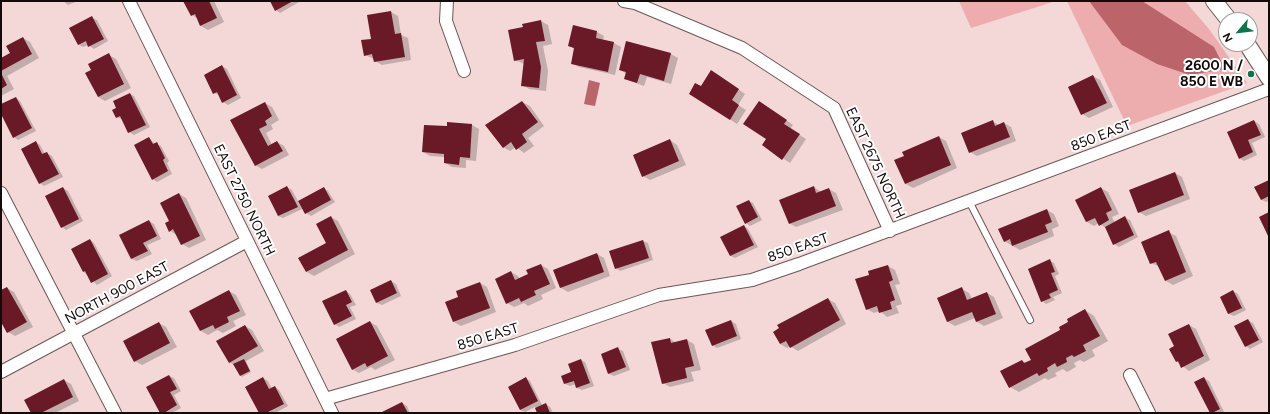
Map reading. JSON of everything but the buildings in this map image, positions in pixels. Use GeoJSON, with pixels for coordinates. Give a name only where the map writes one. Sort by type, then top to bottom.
{"type":"FeatureCollection","features":[{"type":"Feature","properties":{"kind":"main road"},"geometry":{"type":"LineString","coordinates":[[1214,1],[1223,12]]}},
{"type":"Feature","properties":{"kind":"main road"},"geometry":{"type":"LineString","coordinates":[[1252,52],[1269,78]]}},
{"type":"Feature","properties":{"kind":"street","name":"EAST 2750 NORTH"},"geometry":{"type":"LineString","coordinates":[[129,1],[332,413]]}},
{"type":"Feature","properties":{"kind":"street"},"geometry":{"type":"LineString","coordinates":[[447,1],[446,21],[464,71]]}},
{"type":"Feature","properties":{"kind":"street","name":"EAST 2675 NORTH"},"geometry":{"type":"LineString","coordinates":[[624,1],[635,3],[742,48],[834,108],[890,231]]}},
{"type":"Feature","properties":{"kind":"street","name":"850 EAST"},"geometry":{"type":"LineString","coordinates":[[325,399],[515,345],[659,295],[752,280],[890,231],[1269,89]]}},
{"type":"Feature","properties":{"kind":"street"},"geometry":{"type":"LineString","coordinates":[[1,193],[116,413]]}},
{"type":"Feature","properties":{"kind":"street","name":"NORTH 900 EAST"},"geometry":{"type":"LineString","coordinates":[[1,372],[247,241]]}},
{"type":"Feature","properties":{"kind":"street"},"geometry":{"type":"LineString","coordinates":[[1130,375],[1149,413]]}},
{"type":"Feature","properties":{"kind":"lane"},"geometry":{"type":"LineString","coordinates":[[969,201],[1030,320]]}},
{"type":"Feature","properties":{"kind":"shaded area"},"geometry":{"type":"Polygon","coordinates":[[[959,1],[1056,1],[971,28],[959,1]]]}},
{"type":"Feature","properties":{"kind":"shaded area"},"geometry":{"type":"Polygon","coordinates":[[[1067,1],[1185,1],[1218,42],[1218,52],[1225,52],[1247,83],[1127,126],[1067,1]]]}},
{"type":"Feature","properties":{"kind":"shaded area"},"geometry":{"type":"Polygon","coordinates":[[[1089,1],[1142,1],[1214,47],[1225,69],[1190,75],[1157,64],[1122,45],[1089,1]]]}},
{"type":"Feature","properties":{"kind":"shaded area"},"geometry":{"type":"Polygon","coordinates":[[[589,80],[600,83],[595,106],[584,104],[589,80]]]}},
{"type":"Feature","properties":{"kind":"place","name":"2600 N / 850 E WB"},"geometry":{"type":"Point","coordinates":[1251,74]}}]}
